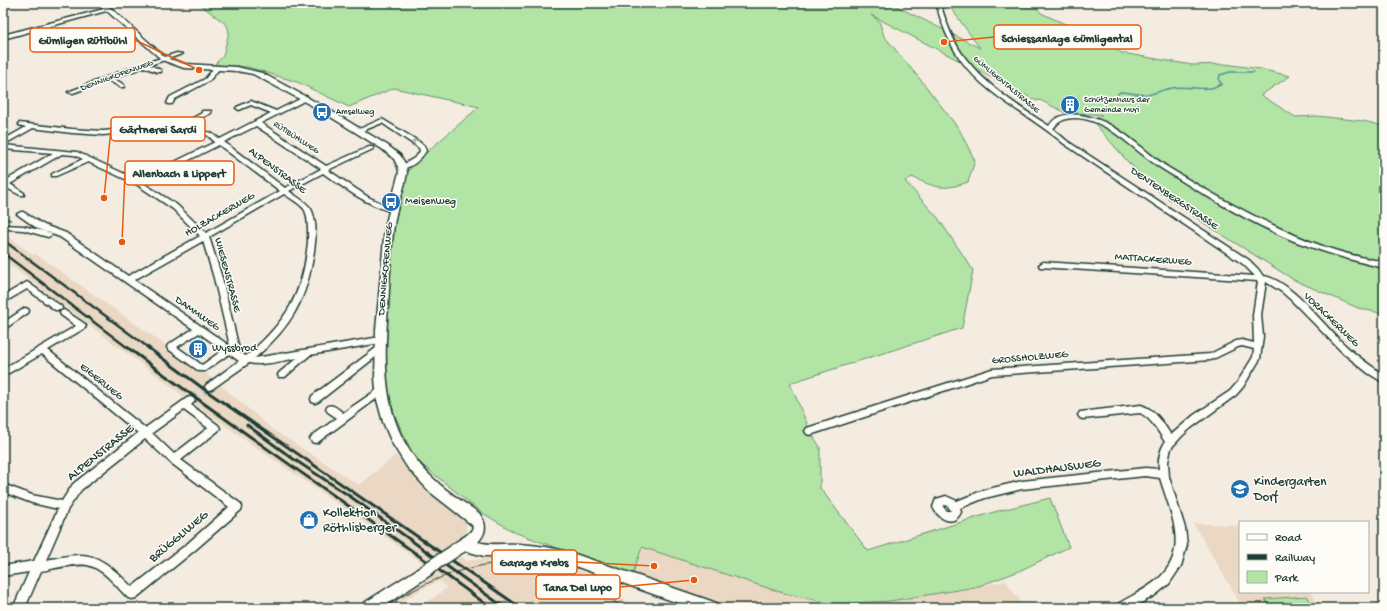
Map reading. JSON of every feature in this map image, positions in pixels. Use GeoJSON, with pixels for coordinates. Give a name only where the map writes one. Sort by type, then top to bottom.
{"type":"FeatureCollection","features":[{"type":"Feature","properties":{"kind":"street","name":"DENNIGKOFENWEG"},"geometry":{"type":"LineString","coordinates":[[101,3],[164,59],[184,66],[237,68],[254,72],[306,98],[393,153],[403,166],[403,176],[393,210],[389,232],[380,345],[380,391],[390,425],[402,450],[411,462],[429,483],[477,520],[479,526],[477,534],[459,548]]}},
{"type":"Feature","properties":{"kind":"street","name":"GÜMLIGENTALSTRASSE"},"geometry":{"type":"LineString","coordinates":[[938,3],[955,45],[965,61],[1000,93],[1037,122],[1050,129]]}},
{"type":"Feature","properties":{"kind":"street"},"geometry":{"type":"LineString","coordinates":[[3,37],[108,9]]}},
{"type":"Feature","properties":{"kind":"street"},"geometry":{"type":"LineString","coordinates":[[164,59],[179,54]]}},
{"type":"Feature","properties":{"kind":"street","name":"DENNIGKOFENWEG"},"geometry":{"type":"LineString","coordinates":[[71,92],[164,59]]}},
{"type":"Feature","properties":{"kind":"street"},"geometry":{"type":"LineString","coordinates":[[145,65],[159,71]]}},
{"type":"Feature","properties":{"kind":"street"},"geometry":{"type":"LineString","coordinates":[[170,103],[172,98],[207,80],[217,68]]}},
{"type":"Feature","properties":{"kind":"street"},"geometry":{"type":"LineString","coordinates":[[108,78],[122,86]]}},
{"type":"Feature","properties":{"kind":"street"},"geometry":{"type":"LineString","coordinates":[[138,183],[306,98]]}},
{"type":"Feature","properties":{"kind":"street"},"geometry":{"type":"LineString","coordinates":[[239,108],[251,103],[276,113]]}},
{"type":"Feature","properties":{"kind":"street"},"geometry":{"type":"LineString","coordinates":[[180,127],[209,112],[204,112]]}},
{"type":"Feature","properties":{"kind":"street","name":"DENTENBERGSTRASSE"},"geometry":{"type":"LineString","coordinates":[[1261,278],[1258,272],[1246,262],[1066,142],[1050,129],[1056,121],[1067,117],[1085,118],[1100,122],[1164,167],[1261,224],[1305,243],[1339,255],[1384,265]]}},
{"type":"Feature","properties":{"kind":"street"},"geometry":{"type":"LineString","coordinates":[[358,131],[382,122],[420,144],[423,151],[419,158],[403,166]]}},
{"type":"Feature","properties":{"kind":"street","name":"RÜTIBÜHLWEG"},"geometry":{"type":"LineString","coordinates":[[256,123],[326,170]]}},
{"type":"Feature","properties":{"kind":"street","name":"ALPENSTRASSE"},"geometry":{"type":"LineString","coordinates":[[21,124],[76,132],[102,133],[180,127],[200,131],[209,134],[283,192],[307,208],[311,219],[311,245],[305,279],[298,298],[284,322],[246,360],[209,387]]}},
{"type":"Feature","properties":{"kind":"street"},"geometry":{"type":"LineString","coordinates":[[3,143],[31,126]]}},
{"type":"Feature","properties":{"kind":"street","name":"WIESENSTRASSE"},"geometry":{"type":"LineString","coordinates":[[3,147],[75,153],[138,183],[175,207],[205,236],[218,278],[233,352]]}},
{"type":"Feature","properties":{"kind":"street","name":"HOLZACKERWEG"},"geometry":{"type":"LineString","coordinates":[[128,280],[283,192],[371,148]]}},
{"type":"Feature","properties":{"kind":"street"},"geometry":{"type":"LineString","coordinates":[[22,194],[5,184],[61,151]]}},
{"type":"Feature","properties":{"kind":"street"},"geometry":{"type":"LineString","coordinates":[[54,175],[88,159]]}},
{"type":"Feature","properties":{"kind":"street"},"geometry":{"type":"LineString","coordinates":[[326,170],[357,194],[382,207],[393,210]]}},
{"type":"Feature","properties":{"kind":"street","name":"DAMMWEG"},"geometry":{"type":"LineString","coordinates":[[21,214],[41,227],[64,234],[70,241],[246,360]]}},
{"type":"Feature","properties":{"kind":"street"},"geometry":{"type":"LineString","coordinates":[[8,227],[23,228],[70,241]]}},
{"type":"Feature","properties":{"kind":"street","name":"MATTACKERWEG"},"geometry":{"type":"LineString","coordinates":[[1043,265],[1261,278]]}},
{"type":"Feature","properties":{"kind":"street"},"geometry":{"type":"LineString","coordinates":[[1122,608],[1156,588],[1166,579],[1175,567],[1180,555],[1181,527],[1164,474],[1165,452],[1170,442],[1179,434],[1233,393],[1240,385],[1257,357],[1259,336],[1257,315],[1262,282],[1261,278]]}},
{"type":"Feature","properties":{"kind":"street","name":"VORACKERWEG"},"geometry":{"type":"LineString","coordinates":[[1261,278],[1276,284],[1312,315],[1348,352],[1384,380]]}},
{"type":"Feature","properties":{"kind":"street"},"geometry":{"type":"LineString","coordinates":[[3,300],[27,285],[82,326],[4,371]]}},
{"type":"Feature","properties":{"kind":"street"},"geometry":{"type":"LineString","coordinates":[[3,327],[25,311]]}},
{"type":"Feature","properties":{"kind":"street"},"geometry":{"type":"LineString","coordinates":[[199,329],[171,347],[202,369],[233,352]]}},
{"type":"Feature","properties":{"kind":"street","name":"GROSSHOLZWEG"},"geometry":{"type":"LineString","coordinates":[[810,431],[992,372],[1211,357],[1236,344],[1242,343],[1258,347]]}},
{"type":"Feature","properties":{"kind":"street"},"geometry":{"type":"LineString","coordinates":[[246,360],[266,360],[308,353],[380,345]]}},
{"type":"Feature","properties":{"kind":"street"},"geometry":{"type":"LineString","coordinates":[[315,399],[380,345]]}},
{"type":"Feature","properties":{"kind":"street","name":"EIGERWEG"},"geometry":{"type":"LineString","coordinates":[[42,350],[145,433]]}},
{"type":"Feature","properties":{"kind":"street"},"geometry":{"type":"LineString","coordinates":[[282,375],[308,353]]}},
{"type":"Feature","properties":{"kind":"street"},"geometry":{"type":"LineString","coordinates":[[315,439],[380,391]]}},
{"type":"Feature","properties":{"kind":"street","name":"ALPENSTRASSE"},"geometry":{"type":"LineString","coordinates":[[19,608],[36,567],[70,496],[86,479],[145,433],[187,403],[215,428],[174,460]]}},
{"type":"Feature","properties":{"kind":"street"},"geometry":{"type":"LineString","coordinates":[[330,409],[343,418]]}},
{"type":"Feature","properties":{"kind":"street"},"geometry":{"type":"LineString","coordinates":[[1083,415],[1141,410],[1146,411],[1153,416],[1170,442]]}},
{"type":"Feature","properties":{"kind":"street","name":"BRÜGGLIWEG"},"geometry":{"type":"LineString","coordinates":[[36,567],[79,560],[90,560],[99,565],[132,594],[191,547],[236,507],[174,460],[145,433]]}},
{"type":"Feature","properties":{"kind":"street","name":"WALDHAUSWEG"},"geometry":{"type":"LineString","coordinates":[[955,506],[984,494],[1022,485],[1145,472],[1164,474]]}},
{"type":"Feature","properties":{"kind":"street"},"geometry":{"type":"LineString","coordinates":[[3,488],[32,499],[64,506]]}},
{"type":"Feature","properties":{"kind":"street"},"geometry":{"type":"LineString","coordinates":[[369,608],[459,548],[519,550],[553,554],[572,559],[711,608]]}},
{"type":"Feature","properties":{"kind":"street"},"geometry":{"type":"LineString","coordinates":[[3,571],[36,567]]}},
{"type":"Feature","properties":{"kind":"shaded area"},"geometry":{"type":"Polygon","coordinates":[[[3,233],[33,255],[36,254],[215,380],[272,429],[359,485],[396,455],[423,486],[466,522],[466,530],[463,536],[447,546],[467,561],[497,557],[536,558],[563,564],[600,579],[633,608],[419,608],[447,588],[440,581],[424,588],[391,608],[381,608],[432,573],[421,562],[190,401],[3,260],[3,233]]]}},
{"type":"Feature","properties":{"kind":"shaded area"},"geometry":{"type":"Polygon","coordinates":[[[1193,523],[1239,526],[1239,593],[1312,593],[1319,608],[1243,608],[1193,523]]]}},
{"type":"Feature","properties":{"kind":"shaded area"},"geometry":{"type":"Polygon","coordinates":[[[642,547],[783,593],[834,604],[890,601],[1006,581],[1025,608],[711,608],[632,576],[642,547]]]}},
{"type":"Feature","properties":{"kind":"green space"},"geometry":{"type":"Polygon","coordinates":[[[198,3],[890,3],[980,48],[947,3],[1037,3],[1038,9],[1041,13],[1102,41],[1122,53],[1192,65],[1225,64],[1260,69],[1290,76],[1261,95],[1295,117],[1317,116],[1363,121],[1384,126],[1384,314],[1358,308],[1294,280],[1202,222],[1160,193],[1128,162],[1096,125],[1098,117],[1102,115],[1064,112],[1040,100],[1037,101],[871,15],[879,21],[884,36],[959,129],[975,161],[968,182],[952,187],[934,186],[912,177],[905,181],[938,218],[973,270],[962,328],[790,383],[810,431],[820,447],[820,488],[868,551],[994,512],[1050,498],[1069,547],[1017,572],[976,587],[890,601],[834,604],[783,593],[642,547],[632,576],[514,532],[481,512],[415,459],[379,381],[390,222],[403,176],[429,150],[479,107],[394,88],[349,107],[297,82],[248,67],[214,65],[223,56],[229,32],[227,25],[198,3]]]}},
{"type":"Feature","properties":{"kind":"green space"},"geometry":{"type":"Polygon","coordinates":[[[1307,596],[1315,608],[1270,608],[1265,599],[1307,596]]]}},
{"type":"Feature","properties":{"kind":"waterway"},"geometry":{"type":"LineString","coordinates":[[1117,95],[1120,92],[1151,94],[1169,88],[1178,87],[1216,87],[1222,84],[1219,81],[1220,75],[1230,72],[1254,72]]}},
{"type":"Feature","properties":{"kind":"waterway"},"geometry":{"type":"LineString","coordinates":[[3,218],[10,220]]}},
{"type":"Feature","properties":{"kind":"tunnel"},"geometry":{"type":"LineString","coordinates":[[190,401],[209,387]]}},
{"type":"Feature","properties":{"kind":"tram line"},"geometry":{"type":"LineString","coordinates":[[384,608],[406,594],[453,573],[477,566],[502,563],[527,563],[552,567],[577,576],[595,586],[622,608]]}},
{"type":"Feature","properties":{"kind":"railway"},"geometry":{"type":"LineString","coordinates":[[3,240],[149,348]]}},
{"type":"Feature","properties":{"kind":"railway"},"geometry":{"type":"LineString","coordinates":[[3,253],[128,348]]}},
{"type":"Feature","properties":{"kind":"railway"},"geometry":{"type":"LineString","coordinates":[[127,347],[491,608]]}},
{"type":"Feature","properties":{"kind":"railway"},"geometry":{"type":"LineString","coordinates":[[147,347],[208,392],[521,608]]}},
{"type":"Feature","properties":{"kind":"railway"},"geometry":{"type":"LineString","coordinates":[[247,425],[292,458],[351,497],[505,608]]}},
{"type":"Feature","properties":{"kind":"place","name":"Schiessanlage Gümligental"},"geometry":{"type":"Point","coordinates":[944,42]}},
{"type":"Feature","properties":{"kind":"place","name":"Gümligen Rütibühl"},"geometry":{"type":"Point","coordinates":[199,70]}},
{"type":"Feature","properties":{"kind":"place","name":"Schützenhaus der Gemeinde Muri"},"geometry":{"type":"Point","coordinates":[1070,105]}},
{"type":"Feature","properties":{"kind":"place","name":"Amselweg"},"geometry":{"type":"Point","coordinates":[322,112]}},
{"type":"Feature","properties":{"kind":"place","name":"Gärtnerei Sardi"},"geometry":{"type":"Point","coordinates":[104,198]}},
{"type":"Feature","properties":{"kind":"place","name":"Meisenweg"},"geometry":{"type":"Point","coordinates":[391,202]}},
{"type":"Feature","properties":{"kind":"place","name":"Allenbach & Lippert"},"geometry":{"type":"Point","coordinates":[122,242]}},
{"type":"Feature","properties":{"kind":"place","name":"Wyssbrod"},"geometry":{"type":"Point","coordinates":[198,349]}},
{"type":"Feature","properties":{"kind":"place","name":"Kindergarten Dorf"},"geometry":{"type":"Point","coordinates":[1240,489]}},
{"type":"Feature","properties":{"kind":"place","name":"Kollektion Röthlisberger"},"geometry":{"type":"Point","coordinates":[309,520]}},
{"type":"Feature","properties":{"kind":"place","name":"Garage Krebs"},"geometry":{"type":"Point","coordinates":[654,566]}},
{"type":"Feature","properties":{"kind":"place","name":"Tana Del Lupo"},"geometry":{"type":"Point","coordinates":[694,580]}}]}
